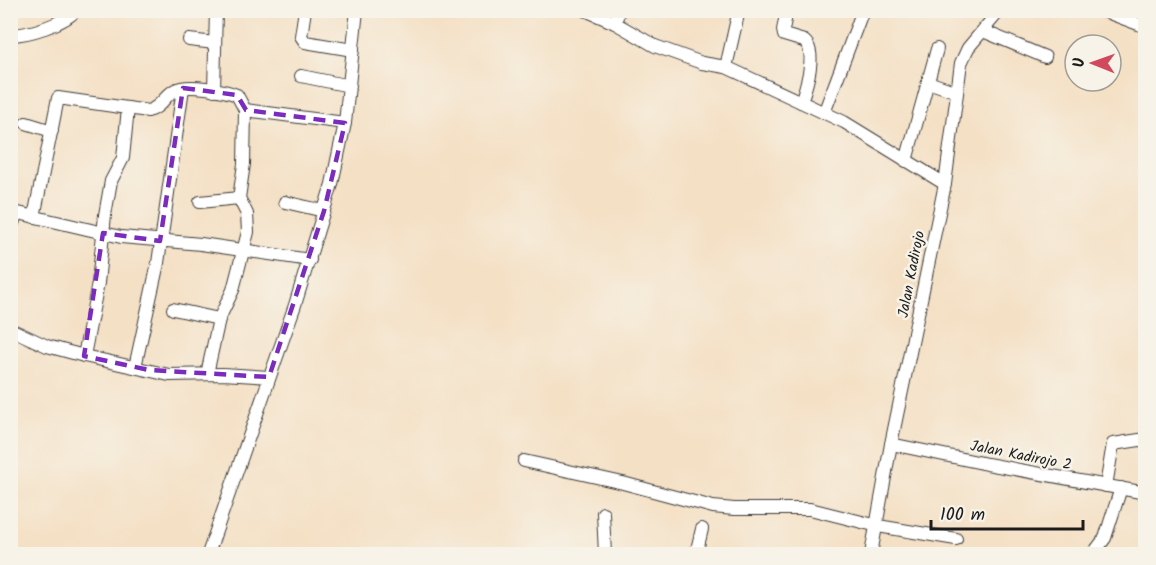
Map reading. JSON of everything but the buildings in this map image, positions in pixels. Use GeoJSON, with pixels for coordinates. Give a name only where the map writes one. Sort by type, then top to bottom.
{"type":"FeatureCollection","features":[{"type":"Feature","properties":{"kind":"street"},"geometry":{"type":"LineString","coordinates":[[10,35],[24,35],[68,18],[76,10]]}},
{"type":"Feature","properties":{"kind":"street"},"geometry":{"type":"LineString","coordinates":[[214,90],[216,10]]}},
{"type":"Feature","properties":{"kind":"street"},"geometry":{"type":"LineString","coordinates":[[305,10],[301,36],[305,42],[353,50]]}},
{"type":"Feature","properties":{"kind":"street"},"geometry":{"type":"LineString","coordinates":[[208,555],[310,260],[324,211],[345,123],[357,10]]}},
{"type":"Feature","properties":{"kind":"street"},"geometry":{"type":"LineString","coordinates":[[585,10],[615,23],[649,44],[702,63],[726,67],[853,127],[906,162],[945,184]]}},
{"type":"Feature","properties":{"kind":"street"},"geometry":{"type":"LineString","coordinates":[[615,23],[619,10]]}},
{"type":"Feature","properties":{"kind":"street"},"geometry":{"type":"LineString","coordinates":[[726,67],[739,10]]}},
{"type":"Feature","properties":{"kind":"street"},"geometry":{"type":"LineString","coordinates":[[787,10],[784,35],[804,41],[809,48],[809,79],[801,102]]}},
{"type":"Feature","properties":{"kind":"street"},"geometry":{"type":"LineString","coordinates":[[824,113],[863,10]]}},
{"type":"Feature","properties":{"kind":"street","name":"Jalan Kadirojo"},"geometry":{"type":"LineString","coordinates":[[871,555],[891,444],[945,184],[961,63],[964,55],[999,10]]}},
{"type":"Feature","properties":{"kind":"street"},"geometry":{"type":"LineString","coordinates":[[1101,10],[1146,27]]}},
{"type":"Feature","properties":{"kind":"street"},"geometry":{"type":"LineString","coordinates":[[983,31],[1045,57]]}},
{"type":"Feature","properties":{"kind":"street"},"geometry":{"type":"LineString","coordinates":[[189,40],[214,43]]}},
{"type":"Feature","properties":{"kind":"street"},"geometry":{"type":"LineString","coordinates":[[906,162],[938,49]]}},
{"type":"Feature","properties":{"kind":"street"},"geometry":{"type":"LineString","coordinates":[[301,76],[350,86]]}},
{"type":"Feature","properties":{"kind":"street"},"geometry":{"type":"LineString","coordinates":[[928,82],[957,92]]}},
{"type":"Feature","properties":{"kind":"street"},"geometry":{"type":"LineString","coordinates":[[135,367],[158,263],[183,88]]}},
{"type":"Feature","properties":{"kind":"street"},"geometry":{"type":"LineString","coordinates":[[34,217],[57,100],[60,98],[152,110],[175,90],[183,88],[214,90],[237,95],[245,110],[244,164],[239,198],[248,220],[248,232],[245,251],[233,290],[219,319],[207,374]]}},
{"type":"Feature","properties":{"kind":"street"},"geometry":{"type":"LineString","coordinates":[[84,356],[98,283],[111,181],[123,158],[128,108]]}},
{"type":"Feature","properties":{"kind":"street"},"geometry":{"type":"LineString","coordinates":[[245,110],[345,123]]}},
{"type":"Feature","properties":{"kind":"street"},"geometry":{"type":"LineString","coordinates":[[26,123],[52,131]]}},
{"type":"Feature","properties":{"kind":"street"},"geometry":{"type":"LineString","coordinates":[[200,202],[239,198]]}},
{"type":"Feature","properties":{"kind":"street"},"geometry":{"type":"LineString","coordinates":[[285,202],[324,211]]}},
{"type":"Feature","properties":{"kind":"street"},"geometry":{"type":"LineString","coordinates":[[10,230],[14,212],[121,237],[310,260]]}},
{"type":"Feature","properties":{"kind":"street"},"geometry":{"type":"LineString","coordinates":[[173,309],[219,319]]}},
{"type":"Feature","properties":{"kind":"street"},"geometry":{"type":"LineString","coordinates":[[10,329],[47,346],[169,375],[269,377]]}},
{"type":"Feature","properties":{"kind":"street"},"geometry":{"type":"LineString","coordinates":[[1106,486],[1113,444],[1146,439]]}},
{"type":"Feature","properties":{"kind":"street","name":"Jalan Kadirojo 2"},"geometry":{"type":"LineString","coordinates":[[891,444],[1146,493]]}},
{"type":"Feature","properties":{"kind":"street"},"geometry":{"type":"LineString","coordinates":[[524,461],[623,483],[713,507],[810,509],[878,526],[957,539]]}},
{"type":"Feature","properties":{"kind":"street"},"geometry":{"type":"LineString","coordinates":[[1093,555],[1105,538],[1122,488]]}},
{"type":"Feature","properties":{"kind":"street"},"geometry":{"type":"LineString","coordinates":[[603,513],[605,555]]}},
{"type":"Feature","properties":{"kind":"street"},"geometry":{"type":"LineString","coordinates":[[696,555],[702,529]]}},
{"type":"Feature","properties":{"kind":"highlighted area"},"geometry":{"type":"Polygon","coordinates":[[[183,88],[237,95],[246,110],[345,123],[324,211],[269,377],[149,370],[84,356],[103,233],[160,241],[183,88]]]}}]}
